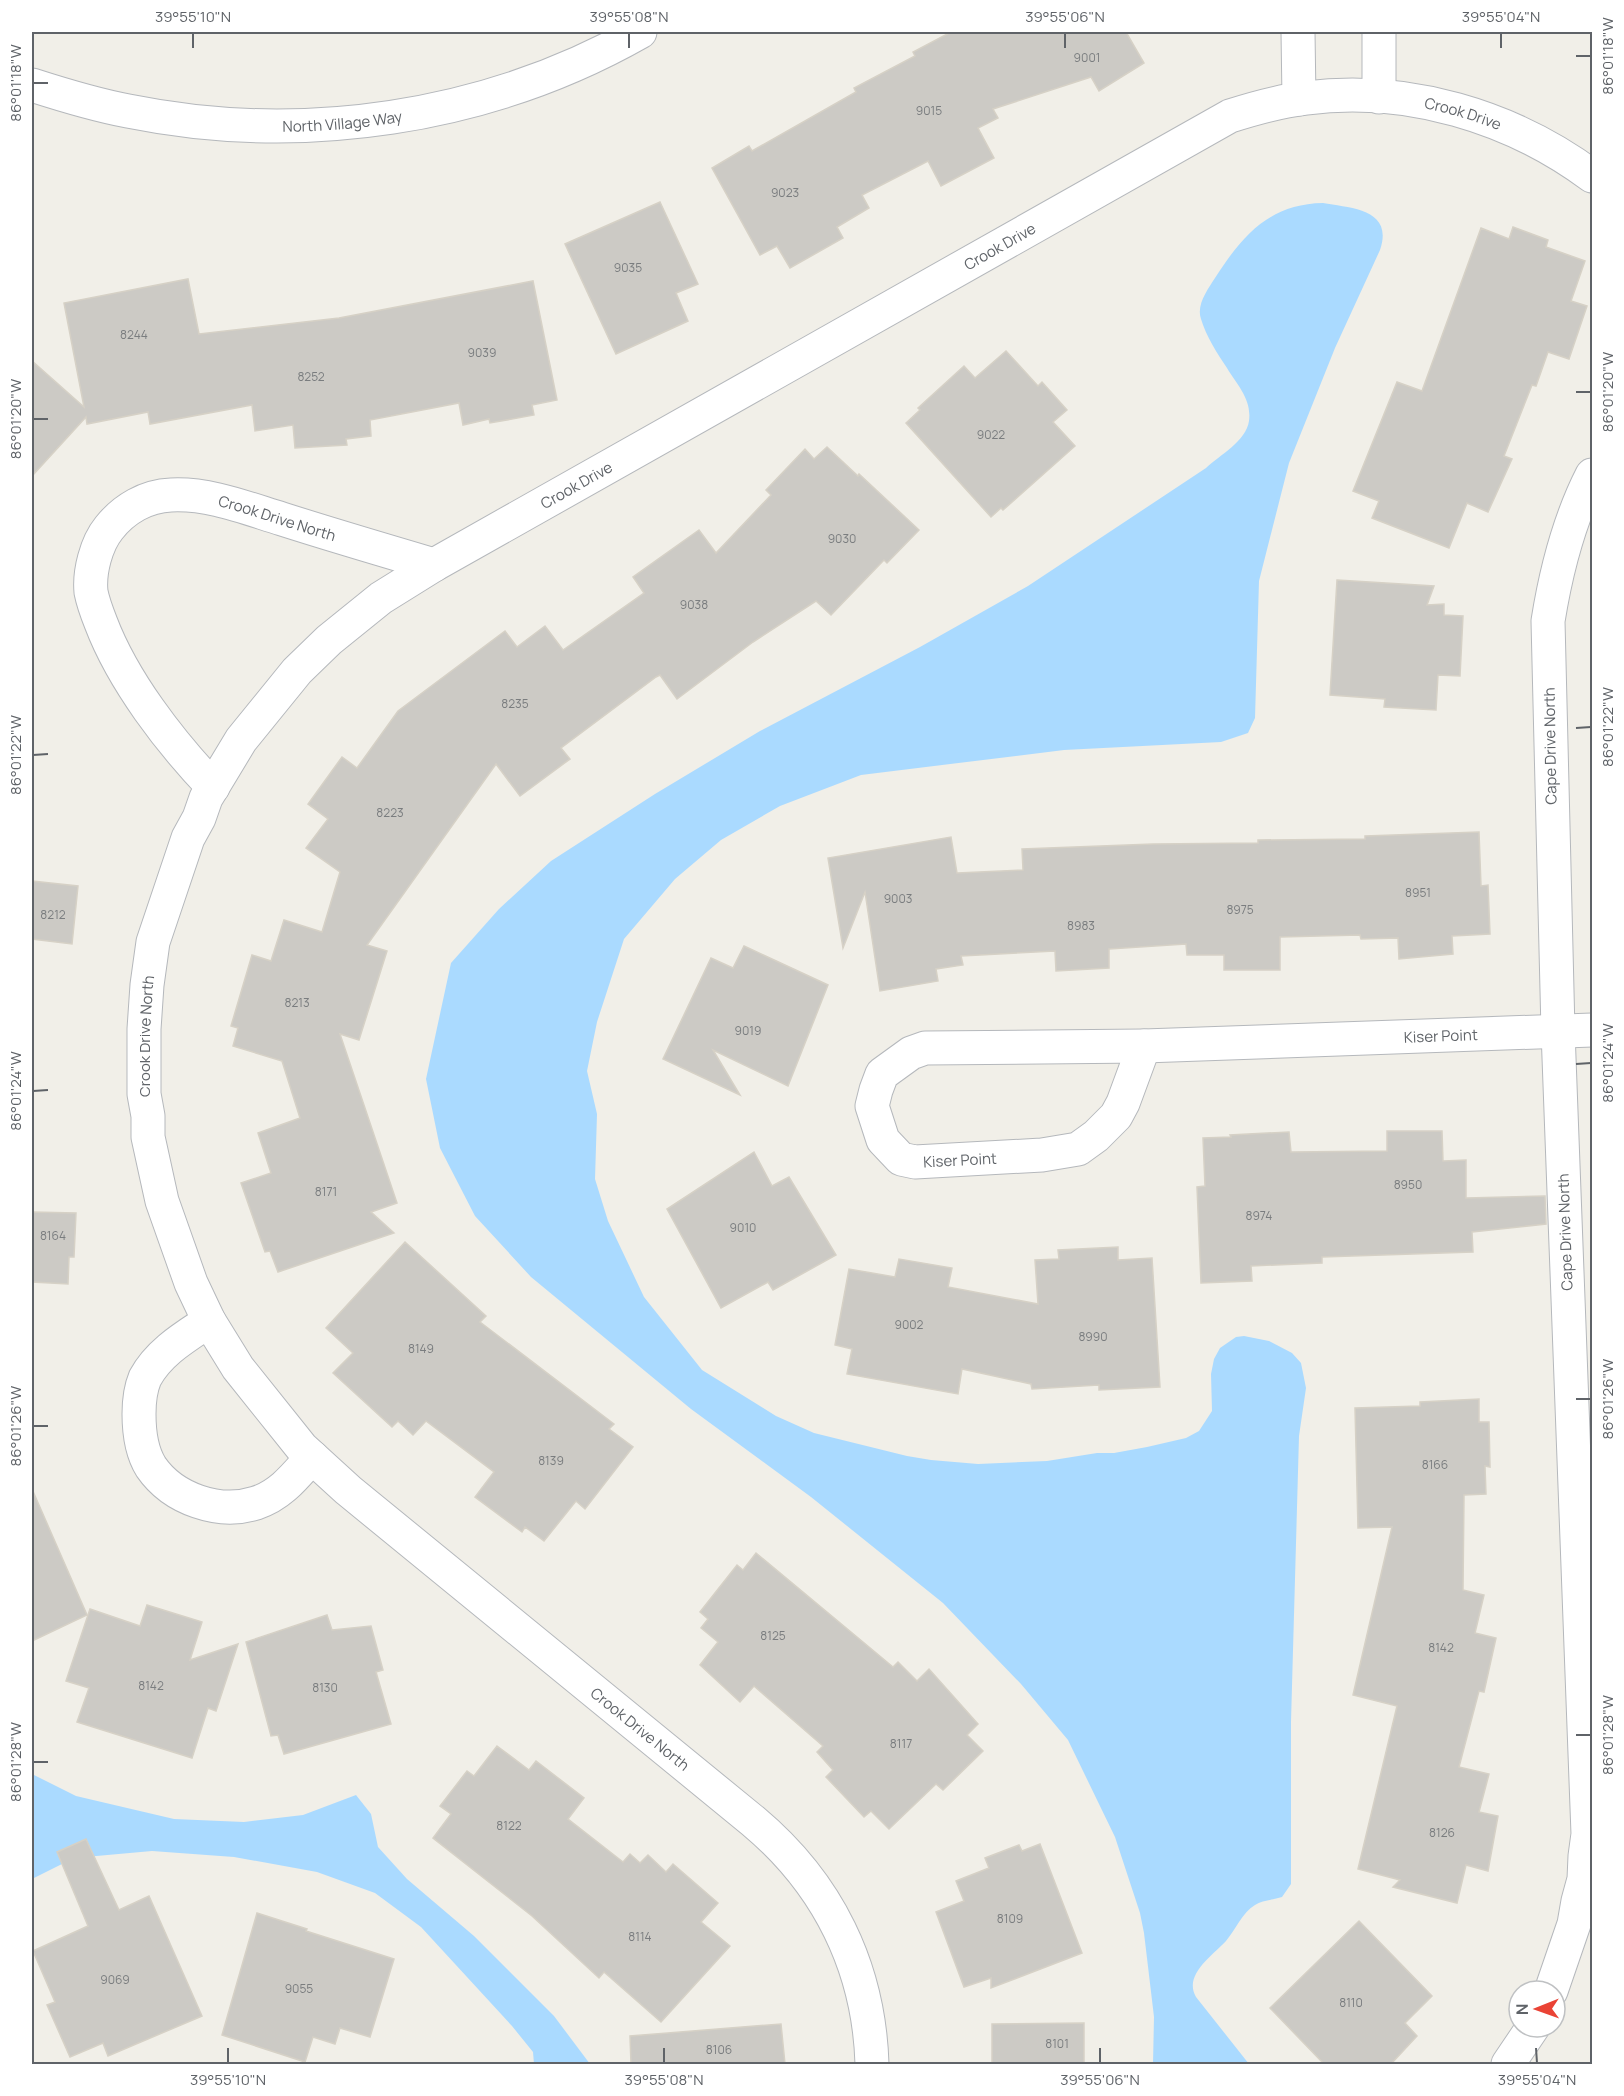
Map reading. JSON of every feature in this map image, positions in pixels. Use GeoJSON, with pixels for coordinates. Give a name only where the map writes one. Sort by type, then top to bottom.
{"type":"FeatureCollection","features":[{"type":"Feature","properties":{"kind":"street","name":"North Village Way"},"geometry":{"type":"LineString","coordinates":[[32,85],[109,107],[173,119],[240,125],[325,125],[410,114],[495,94],[586,60],[640,32]]}},
{"type":"Feature","properties":{"kind":"street"},"geometry":{"type":"LineString","coordinates":[[1298,32],[1299,99]]}},
{"type":"Feature","properties":{"kind":"street"},"geometry":{"type":"LineString","coordinates":[[1379,32],[1379,97]]}},
{"type":"Feature","properties":{"kind":"street","name":"Crook Drive"},"geometry":{"type":"LineString","coordinates":[[434,565],[1230,116],[1262,106],[1299,99],[1344,95],[1436,104],[1477,116],[1541,143],[1593,176]]}},
{"type":"Feature","properties":{"kind":"street","name":"Cape Drive North"},"geometry":{"type":"LineString","coordinates":[[1555,1979],[1574,1924],[1584,1879],[1588,1834],[1586,1631],[1558,1031],[1548,621],[1555,578],[1583,493],[1593,474]]}},
{"type":"Feature","properties":{"kind":"street","name":"Crook Drive North"},"geometry":{"type":"LineString","coordinates":[[213,787],[180,752],[148,709],[120,663],[98,615],[91,594],[91,572],[105,532],[119,516],[136,504],[158,496],[214,499],[434,565]]}},
{"type":"Feature","properties":{"kind":"street","name":"Crook Drive North"},"geometry":{"type":"LineString","coordinates":[[434,565],[363,611],[328,640],[297,671],[241,740],[213,787],[188,838],[153,942],[147,985],[144,1094],[152,1159],[159,1180],[162,1201],[184,1264],[209,1321],[238,1368],[280,1423],[312,1457],[348,1490],[753,1821],[785,1851],[814,1885],[846,1941],[861,1982],[872,2064]]}},
{"type":"Feature","properties":{"kind":"street","name":"Kiser Point"},"geometry":{"type":"LineString","coordinates":[[1144,1046],[1116,1116],[1096,1136],[1078,1149],[1042,1155],[915,1162],[901,1159],[894,1153],[883,1140],[876,1124],[876,1116],[872,1107],[882,1074],[911,1053],[925,1048],[1144,1046],[1593,1030]]}},
{"type":"Feature","properties":{"kind":"street"},"geometry":{"type":"LineString","coordinates":[[209,1321],[174,1344],[146,1377],[139,1397],[139,1435],[150,1465],[164,1482],[182,1495],[203,1503],[235,1507],[256,1503],[284,1488],[312,1457]]}},
{"type":"Feature","properties":{"kind":"street"},"geometry":{"type":"LineString","coordinates":[[1509,2064],[1525,2039]]}},
{"type":"Feature","properties":{"kind":"water"},"geometry":{"type":"Polygon","coordinates":[[[1323,203],[1367,213],[1376,218],[1383,236],[1380,250],[1335,348],[1289,463],[1259,581],[1255,718],[1248,733],[1221,742],[1064,750],[861,775],[780,806],[721,840],[675,879],[624,939],[597,1022],[587,1071],[597,1114],[595,1179],[608,1221],[644,1297],[702,1370],[776,1416],[814,1433],[907,1456],[978,1464],[1047,1461],[1097,1453],[1114,1453],[1186,1438],[1199,1431],[1212,1411],[1211,1374],[1214,1359],[1220,1348],[1236,1337],[1244,1336],[1269,1341],[1292,1353],[1301,1363],[1306,1388],[1299,1436],[1291,1722],[1291,1884],[1282,1897],[1258,1903],[1250,1908],[1226,1941],[1201,1966],[1193,1981],[1196,1997],[1249,2064],[1153,2064],[1154,2017],[1140,1913],[1115,1837],[1068,1740],[1021,1684],[943,1603],[811,1497],[691,1409],[531,1277],[475,1216],[440,1148],[426,1079],[451,963],[499,909],[551,861],[655,794],[760,731],[920,647],[1028,586],[1206,468],[1232,447],[1247,428],[1248,406],[1243,393],[1206,332],[1200,314],[1201,303],[1225,263],[1259,225],[1287,209],[1323,203]]]}},
{"type":"Feature","properties":{"kind":"water"},"geometry":{"type":"Polygon","coordinates":[[[32,1774],[76,1796],[174,1819],[244,1822],[303,1815],[356,1795],[371,1814],[378,1847],[407,1879],[474,1936],[554,2016],[590,2064],[534,2064],[533,2052],[512,2026],[421,1927],[375,1893],[317,1872],[234,1857],[152,1851],[74,1858],[32,1879],[32,1774]]]}},
{"type":"Feature","properties":{"kind":"building"},"geometry":{"type":"Polygon","coordinates":[[[951,32],[1126,32],[1144,63],[1099,91],[1091,77],[993,109],[998,118],[978,128],[994,158],[941,186],[928,161],[862,195],[869,208],[837,227],[843,238],[790,268],[777,246],[760,255],[712,168],[749,146],[752,151],[856,92],[854,88],[915,56],[913,52],[951,32]]]}},
{"type":"Feature","properties":{"kind":"building"},"geometry":{"type":"Polygon","coordinates":[[[660,202],[698,284],[676,293],[688,321],[616,354],[565,244],[660,202]]]}},
{"type":"Feature","properties":{"kind":"building"},"geometry":{"type":"Polygon","coordinates":[[[1513,227],[1548,240],[1546,247],[1585,261],[1571,301],[1587,306],[1569,359],[1548,352],[1536,386],[1532,385],[1504,456],[1512,459],[1488,512],[1467,503],[1449,548],[1372,518],[1379,501],[1353,491],[1397,382],[1422,391],[1481,228],[1509,239],[1513,227]]]}},
{"type":"Feature","properties":{"kind":"building"},"geometry":{"type":"Polygon","coordinates":[[[188,279],[199,334],[339,318],[533,281],[557,400],[532,405],[534,415],[490,423],[489,419],[463,425],[459,403],[370,420],[371,436],[346,439],[347,445],[295,448],[293,425],[255,431],[252,405],[150,424],[148,412],[87,424],[86,417],[32,476],[32,361],[84,407],[64,303],[188,279]]]}},
{"type":"Feature","properties":{"kind":"building"},"geometry":{"type":"Polygon","coordinates":[[[1006,351],[1038,386],[1042,382],[1067,410],[1053,422],[1075,446],[1003,510],[1001,508],[991,517],[906,423],[920,410],[918,408],[964,366],[975,378],[1006,351]]]}},
{"type":"Feature","properties":{"kind":"building"},"geometry":{"type":"Polygon","coordinates":[[[827,447],[919,530],[887,563],[884,560],[831,615],[816,601],[753,642],[677,699],[660,675],[656,677],[561,748],[570,759],[520,796],[496,764],[367,945],[387,951],[359,1040],[340,1034],[397,1203],[371,1212],[394,1233],[278,1272],[270,1251],[265,1252],[241,1183],[271,1173],[258,1133],[300,1118],[282,1061],[233,1046],[238,1028],[231,1026],[252,955],[271,961],[284,920],[322,932],[340,872],[306,848],[328,819],[308,804],[342,757],[357,768],[398,711],[505,631],[517,647],[545,626],[563,650],[644,593],[633,577],[699,530],[716,553],[771,495],[766,490],[805,449],[814,459],[827,447]]]}},
{"type":"Feature","properties":{"kind":"building"},"geometry":{"type":"Polygon","coordinates":[[[1337,580],[1434,586],[1427,605],[1444,604],[1444,615],[1463,616],[1460,676],[1438,675],[1436,710],[1384,707],[1385,699],[1330,695],[1337,580]]]}},
{"type":"Feature","properties":{"kind":"building"},"geometry":{"type":"Polygon","coordinates":[[[1479,832],[1481,886],[1488,885],[1490,934],[1452,936],[1453,954],[1399,959],[1398,938],[1361,939],[1360,935],[1280,937],[1280,970],[1224,970],[1224,955],[1187,955],[1186,944],[1109,949],[1109,968],[1056,971],[1055,951],[961,956],[963,965],[936,969],[938,981],[880,991],[865,892],[843,948],[828,858],[951,837],[957,873],[1023,870],[1022,849],[1258,843],[1258,840],[1365,839],[1365,836],[1479,832]]]}},
{"type":"Feature","properties":{"kind":"building"},"geometry":{"type":"Polygon","coordinates":[[[32,881],[78,886],[72,944],[32,939],[32,881]]]}},
{"type":"Feature","properties":{"kind":"building"},"geometry":{"type":"Polygon","coordinates":[[[744,946],[828,985],[788,1086],[713,1050],[740,1095],[663,1059],[711,958],[733,968],[744,946]]]}},
{"type":"Feature","properties":{"kind":"building"},"geometry":{"type":"Polygon","coordinates":[[[1387,1131],[1442,1131],[1443,1161],[1466,1160],[1466,1198],[1545,1196],[1546,1224],[1472,1232],[1473,1252],[1322,1257],[1322,1263],[1251,1266],[1252,1281],[1201,1283],[1197,1187],[1205,1186],[1203,1138],[1289,1132],[1291,1152],[1387,1151],[1387,1131]]]}},
{"type":"Feature","properties":{"kind":"building"},"geometry":{"type":"Polygon","coordinates":[[[754,1152],[772,1186],[789,1177],[836,1255],[773,1290],[768,1282],[721,1308],[667,1209],[754,1152]]]}},
{"type":"Feature","properties":{"kind":"building"},"geometry":{"type":"Polygon","coordinates":[[[32,1212],[76,1213],[74,1257],[69,1257],[68,1284],[32,1282],[32,1212]]]}},
{"type":"Feature","properties":{"kind":"building"},"geometry":{"type":"Polygon","coordinates":[[[405,1242],[486,1316],[480,1322],[614,1424],[609,1429],[633,1447],[585,1509],[576,1501],[544,1541],[525,1527],[522,1532],[475,1497],[494,1472],[426,1421],[413,1435],[398,1421],[392,1427],[333,1373],[353,1353],[326,1328],[405,1242]]]}},
{"type":"Feature","properties":{"kind":"building"},"geometry":{"type":"Polygon","coordinates":[[[1118,1247],[1118,1260],[1152,1258],[1160,1387],[1099,1390],[1099,1385],[1032,1389],[1031,1384],[962,1369],[958,1394],[847,1374],[852,1349],[835,1345],[849,1269],[895,1277],[899,1259],[952,1268],[948,1287],[1038,1304],[1035,1260],[1059,1259],[1058,1250],[1118,1247]]]}},
{"type":"Feature","properties":{"kind":"building"},"geometry":{"type":"Polygon","coordinates":[[[1479,1399],[1479,1422],[1489,1422],[1490,1467],[1485,1466],[1486,1494],[1464,1495],[1463,1590],[1484,1595],[1475,1633],[1496,1638],[1484,1692],[1479,1691],[1459,1767],[1489,1774],[1479,1812],[1498,1816],[1488,1871],[1466,1865],[1457,1903],[1393,1887],[1400,1880],[1358,1869],[1397,1706],[1353,1695],[1392,1527],[1358,1528],[1355,1408],[1420,1406],[1420,1402],[1479,1399]]]}},
{"type":"Feature","properties":{"kind":"building"},"geometry":{"type":"Polygon","coordinates":[[[32,1489],[87,1615],[32,1641],[32,1489]]]}},
{"type":"Feature","properties":{"kind":"building"},"geometry":{"type":"Polygon","coordinates":[[[756,1553],[893,1667],[898,1662],[917,1681],[929,1669],[978,1724],[967,1735],[983,1751],[943,1790],[936,1784],[889,1829],[871,1811],[864,1817],[826,1777],[833,1770],[817,1752],[823,1746],[754,1686],[740,1702],[700,1665],[718,1642],[701,1628],[708,1619],[700,1612],[737,1565],[743,1570],[756,1553]]]}},
{"type":"Feature","properties":{"kind":"building"},"geometry":{"type":"Polygon","coordinates":[[[147,1605],[202,1622],[190,1660],[238,1644],[216,1711],[208,1708],[192,1758],[77,1722],[89,1688],[66,1681],[90,1609],[140,1626],[147,1605]]]}},
{"type":"Feature","properties":{"kind":"building"},"geometry":{"type":"Polygon","coordinates":[[[327,1615],[332,1630],[371,1626],[383,1670],[376,1672],[391,1724],[284,1754],[278,1735],[271,1736],[246,1642],[327,1615]]]}},
{"type":"Feature","properties":{"kind":"building"},"geometry":{"type":"Polygon","coordinates":[[[497,1746],[529,1770],[536,1761],[584,1798],[568,1819],[623,1862],[630,1854],[640,1863],[648,1855],[666,1872],[673,1864],[718,1903],[701,1922],[730,1946],[661,2022],[604,1972],[599,1978],[532,1916],[433,1838],[451,1814],[440,1806],[467,1771],[474,1776],[497,1746]]]}},
{"type":"Feature","properties":{"kind":"building"},"geometry":{"type":"Polygon","coordinates":[[[86,1839],[119,1910],[149,1896],[202,2016],[108,2056],[103,2043],[70,2057],[47,2005],[55,2002],[33,1951],[88,1926],[57,1852],[86,1839]]]}},
{"type":"Feature","properties":{"kind":"building"},"geometry":{"type":"Polygon","coordinates":[[[1040,1844],[1082,1953],[991,1988],[991,1978],[964,1987],[936,1912],[964,1901],[956,1881],[989,1868],[985,1858],[1019,1845],[1022,1851],[1040,1844]]]}},
{"type":"Feature","properties":{"kind":"building"},"geometry":{"type":"Polygon","coordinates":[[[257,1913],[394,1959],[370,2037],[340,2028],[335,2044],[313,2037],[305,2062],[222,2035],[257,1913]]]}},
{"type":"Feature","properties":{"kind":"building"},"geometry":{"type":"Polygon","coordinates":[[[1359,1921],[1432,1996],[1405,2023],[1417,2036],[1391,2064],[1324,2064],[1270,2008],[1359,1921]]]}},
{"type":"Feature","properties":{"kind":"building"},"geometry":{"type":"Polygon","coordinates":[[[1084,2023],[1084,2064],[992,2064],[992,2024],[1084,2023]]]}},
{"type":"Feature","properties":{"kind":"building"},"geometry":{"type":"Polygon","coordinates":[[[781,2024],[785,2064],[631,2064],[630,2036],[781,2024]]]}}]}
